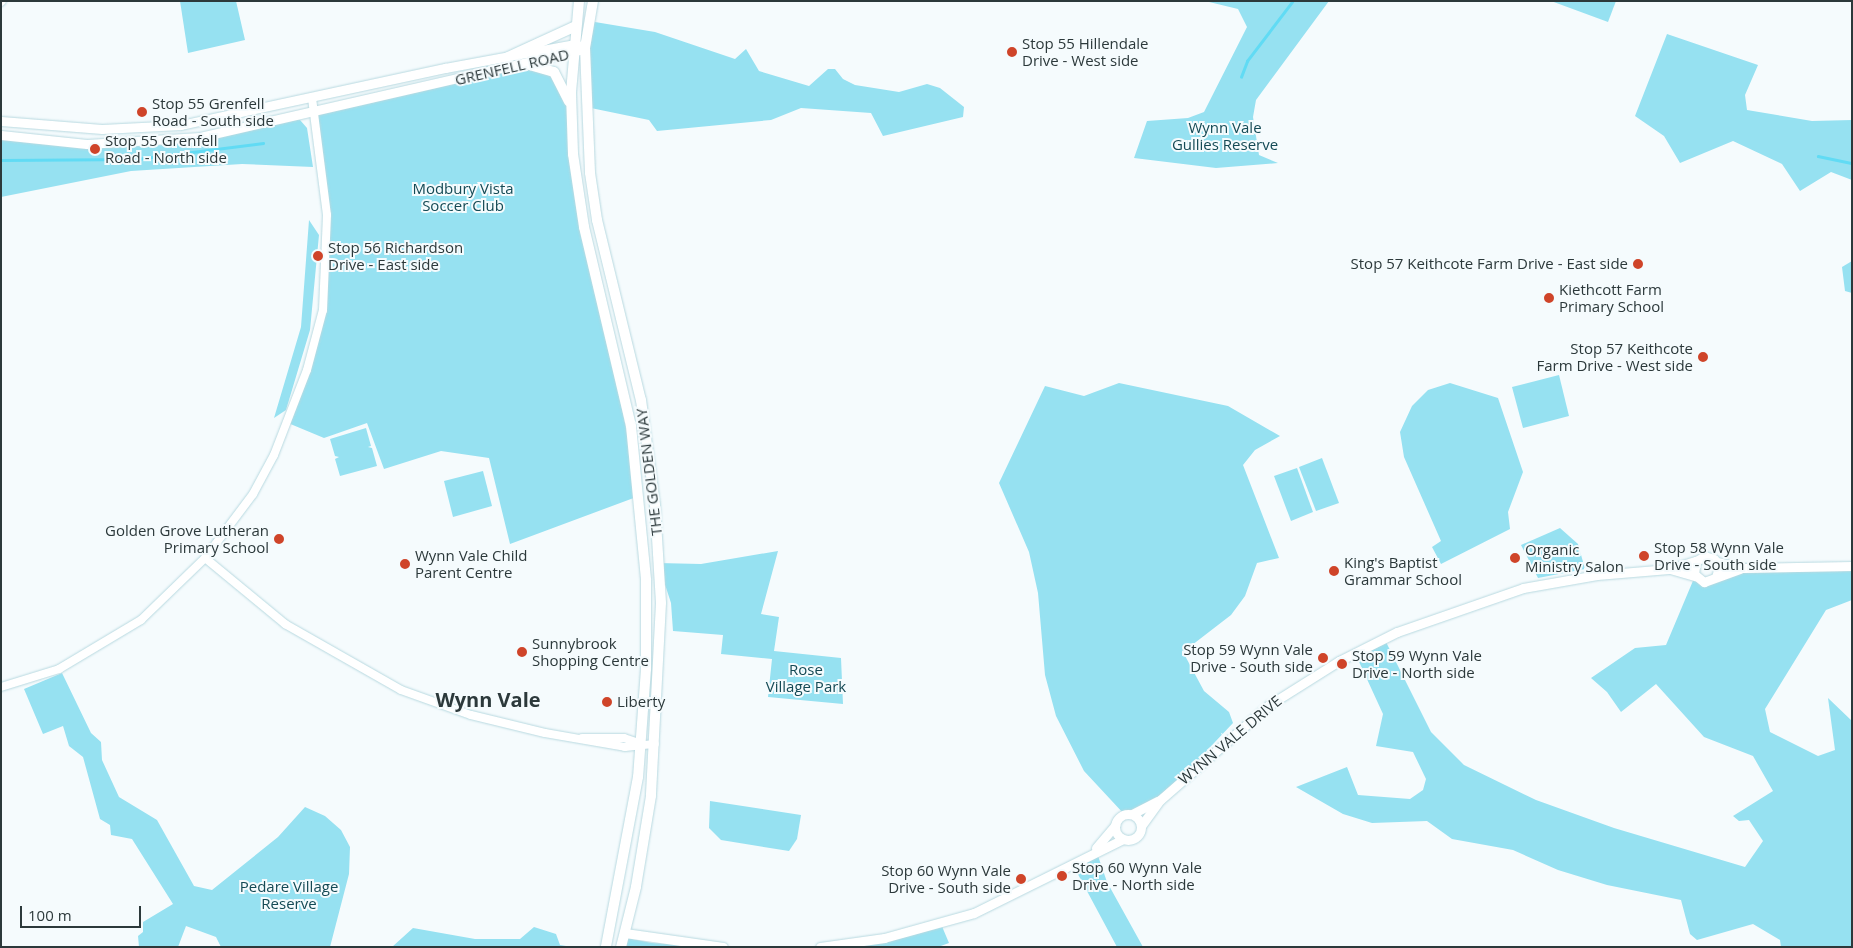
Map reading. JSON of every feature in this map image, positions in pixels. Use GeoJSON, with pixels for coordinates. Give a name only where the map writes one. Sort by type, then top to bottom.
{"type":"FeatureCollection","features":[{"type":"Feature","properties":{"kind":"main road","name":"THE GOLDEN WAY"},"geometry":{"type":"LineString","coordinates":[[579,1],[571,107],[581,212],[626,399],[639,496],[647,632],[641,744],[633,817],[606,946]]}},
{"type":"Feature","properties":{"kind":"main road","name":"THE GOLDEN WAY"},"geometry":{"type":"LineString","coordinates":[[593,1],[585,48],[592,189],[641,400],[655,505],[661,619],[655,744],[642,857],[621,947]]}},
{"type":"Feature","properties":{"kind":"main road"},"geometry":{"type":"LineString","coordinates":[[508,57],[576,26]]}},
{"type":"Feature","properties":{"kind":"main road","name":"GRENFELL ROAD"},"geometry":{"type":"LineString","coordinates":[[1,135],[87,144],[156,142],[315,112],[526,64],[574,48]]}},
{"type":"Feature","properties":{"kind":"main road","name":"GRENFELL ROAD"},"geometry":{"type":"LineString","coordinates":[[1,121],[79,128],[155,127],[312,98],[508,57],[585,48]]}},
{"type":"Feature","properties":{"kind":"main road"},"geometry":{"type":"LineString","coordinates":[[526,64],[554,72],[571,107]]}},
{"type":"Feature","properties":{"kind":"main road"},"geometry":{"type":"LineString","coordinates":[[1743,568],[1707,582],[1695,576],[1696,561],[1708,556],[1717,562],[1743,568],[1852,566]]}},
{"type":"Feature","properties":{"kind":"main road","name":"WYNN VALE DRIVE"},"geometry":{"type":"LineString","coordinates":[[1141,826],[1160,800],[1269,705],[1339,662],[1397,632],[1523,588],[1597,575],[1669,568],[1696,561]]}},
{"type":"Feature","properties":{"kind":"main road"},"geometry":{"type":"LineString","coordinates":[[1716,577],[1717,562]]}},
{"type":"Feature","properties":{"kind":"main road","name":"WYNN VALE DRIVE"},"geometry":{"type":"LineString","coordinates":[[1669,568],[1695,576]]}},
{"type":"Feature","properties":{"kind":"main road","name":"WYNN VALE DRIVE"},"geometry":{"type":"LineString","coordinates":[[1132,814],[1160,800]]}},
{"type":"Feature","properties":{"kind":"main road"},"geometry":{"type":"LineString","coordinates":[[820,947],[871,941],[941,924],[1030,888],[1092,852],[1123,839],[1137,836],[1141,826],[1132,814],[1120,816],[1115,826],[1092,852]]}},
{"type":"Feature","properties":{"kind":"main road"},"geometry":{"type":"LineString","coordinates":[[1115,826],[1123,839]]}},
{"type":"Feature","properties":{"kind":"main road"},"geometry":{"type":"LineString","coordinates":[[613,916],[625,933]]}},
{"type":"Feature","properties":{"kind":"main road"},"geometry":{"type":"LineString","coordinates":[[606,946],[625,933],[723,947]]}},
{"type":"Feature","properties":{"kind":"street"},"geometry":{"type":"LineString","coordinates":[[1,686],[59,669],[98,648],[141,620],[205,558],[253,494],[282,438],[307,370],[323,310],[327,215],[312,98]]}},
{"type":"Feature","properties":{"kind":"street"},"geometry":{"type":"LineString","coordinates":[[205,558],[285,624],[401,690],[508,725],[626,747],[655,744]]}},
{"type":"Feature","properties":{"kind":"green space"},"geometry":{"type":"Polygon","coordinates":[[[180,1],[236,1],[245,40],[188,53],[180,1]]]}},
{"type":"Feature","properties":{"kind":"green space","name":"Wynn Vale Gullies Reserve"},"geometry":{"type":"Polygon","coordinates":[[[1205,1],[1329,1],[1256,100],[1253,117],[1259,155],[1278,163],[1216,168],[1134,158],[1147,121],[1188,118],[1204,112],[1247,27],[1238,9],[1205,1]]]}},
{"type":"Feature","properties":{"kind":"green space"},"geometry":{"type":"Polygon","coordinates":[[[1551,1],[1616,1],[1608,22],[1551,1]]]}},
{"type":"Feature","properties":{"kind":"green space"},"geometry":{"type":"Polygon","coordinates":[[[589,21],[655,32],[735,59],[746,49],[759,71],[809,86],[828,69],[835,69],[843,79],[855,85],[899,92],[927,84],[940,88],[964,107],[963,117],[883,136],[871,113],[801,108],[771,120],[657,131],[649,120],[586,107],[589,21]]]}},
{"type":"Feature","properties":{"kind":"green space"},"geometry":{"type":"Polygon","coordinates":[[[1667,34],[1758,65],[1745,95],[1747,110],[1812,121],[1852,120],[1852,180],[1831,172],[1800,191],[1782,164],[1733,141],[1680,163],[1664,136],[1635,116],[1667,34]]]}},
{"type":"Feature","properties":{"kind":"green space","name":"Modbury Vista Soccer Club"},"geometry":{"type":"Polygon","coordinates":[[[526,64],[549,70],[571,111],[574,159],[639,496],[510,544],[489,458],[441,451],[384,469],[367,423],[324,438],[288,423],[323,310],[327,215],[315,112],[526,64]]]}},
{"type":"Feature","properties":{"kind":"green space"},"geometry":{"type":"Polygon","coordinates":[[[300,120],[307,128],[313,167],[242,164],[131,171],[1,197],[1,139],[86,147],[168,145],[300,120]]]}},
{"type":"Feature","properties":{"kind":"green space"},"geometry":{"type":"Polygon","coordinates":[[[309,220],[319,235],[310,330],[286,410],[274,418],[301,327],[309,220]]]}},
{"type":"Feature","properties":{"kind":"green space"},"geometry":{"type":"Polygon","coordinates":[[[1852,261],[1852,293],[1845,291],[1842,267],[1852,261]]]}},
{"type":"Feature","properties":{"kind":"green space"},"geometry":{"type":"Polygon","coordinates":[[[1559,375],[1569,416],[1523,428],[1512,387],[1559,375]]]}},
{"type":"Feature","properties":{"kind":"green space"},"geometry":{"type":"Polygon","coordinates":[[[1119,383],[1228,406],[1280,436],[1255,450],[1243,465],[1279,558],[1257,563],[1245,596],[1231,615],[1183,652],[1204,691],[1229,712],[1233,723],[1160,800],[1124,814],[1084,771],[1056,716],[1045,675],[1038,593],[1029,552],[999,483],[1045,386],[1084,396],[1119,383]]]}},
{"type":"Feature","properties":{"kind":"green space"},"geometry":{"type":"Polygon","coordinates":[[[1450,383],[1498,398],[1523,472],[1508,512],[1510,529],[1441,564],[1432,547],[1441,541],[1404,457],[1400,432],[1412,406],[1428,390],[1450,383]]]}},
{"type":"Feature","properties":{"kind":"green space"},"geometry":{"type":"Polygon","coordinates":[[[366,428],[371,446],[368,447],[372,448],[377,466],[340,476],[335,459],[339,457],[335,456],[330,439],[366,428]]]}},
{"type":"Feature","properties":{"kind":"green space"},"geometry":{"type":"Polygon","coordinates":[[[1322,458],[1339,503],[1316,511],[1299,467],[1322,458]]]}},
{"type":"Feature","properties":{"kind":"green space"},"geometry":{"type":"Polygon","coordinates":[[[1297,468],[1313,512],[1291,521],[1274,476],[1297,468]]]}},
{"type":"Feature","properties":{"kind":"green space"},"geometry":{"type":"Polygon","coordinates":[[[483,471],[492,506],[453,517],[444,481],[483,471]]]}},
{"type":"Feature","properties":{"kind":"green space"},"geometry":{"type":"Polygon","coordinates":[[[1560,528],[1578,544],[1585,569],[1538,578],[1521,545],[1560,528]]]}},
{"type":"Feature","properties":{"kind":"green space","name":"Rose Village Park"},"geometry":{"type":"Polygon","coordinates":[[[778,551],[761,614],[779,617],[774,651],[841,658],[843,704],[768,697],[772,659],[721,654],[723,635],[673,631],[671,603],[658,563],[701,564],[778,551]]]}},
{"type":"Feature","properties":{"kind":"green space"},"geometry":{"type":"Polygon","coordinates":[[[1852,566],[1852,600],[1826,610],[1765,709],[1770,732],[1818,756],[1835,750],[1828,698],[1852,721],[1852,947],[1781,947],[1780,940],[1753,924],[1697,940],[1690,934],[1681,900],[1607,885],[1558,870],[1513,850],[1452,839],[1427,821],[1372,823],[1343,814],[1296,787],[1347,767],[1358,795],[1410,799],[1423,790],[1426,779],[1413,752],[1376,746],[1383,714],[1355,653],[1384,638],[1431,732],[1464,765],[1536,800],[1614,828],[1745,867],[1763,841],[1749,820],[1739,821],[1733,816],[1773,791],[1753,756],[1704,737],[1656,684],[1621,712],[1607,692],[1591,678],[1635,648],[1666,645],[1695,576],[1700,581],[1730,571],[1852,566]]]}},
{"type":"Feature","properties":{"kind":"green space","name":"Pedare Village Reserve"},"geometry":{"type":"Polygon","coordinates":[[[62,673],[91,733],[101,742],[102,760],[119,797],[157,820],[194,886],[212,890],[278,837],[305,807],[325,816],[341,830],[350,847],[349,874],[330,947],[221,947],[216,937],[186,926],[178,947],[139,947],[138,936],[143,932],[143,922],[173,904],[132,839],[111,835],[110,825],[100,819],[83,757],[69,746],[63,726],[43,734],[24,689],[62,673]]]}},
{"type":"Feature","properties":{"kind":"green space"},"geometry":{"type":"Polygon","coordinates":[[[710,801],[801,815],[797,839],[789,851],[721,840],[709,828],[710,801]]]}},
{"type":"Feature","properties":{"kind":"green space"},"geometry":{"type":"Polygon","coordinates":[[[1096,850],[1107,882],[1143,947],[1117,947],[1073,865],[1096,850]]]}},
{"type":"Feature","properties":{"kind":"green space"},"geometry":{"type":"Polygon","coordinates":[[[941,924],[949,943],[938,947],[811,947],[860,943],[941,924]]]}},
{"type":"Feature","properties":{"kind":"green space"},"geometry":{"type":"Polygon","coordinates":[[[534,927],[556,934],[560,945],[572,947],[392,947],[413,928],[475,939],[520,939],[534,927]]]}},
{"type":"Feature","properties":{"kind":"green space"},"geometry":{"type":"Polygon","coordinates":[[[625,933],[632,939],[652,943],[726,947],[621,947],[625,933]]]}},
{"type":"Feature","properties":{"kind":"waterway"},"geometry":{"type":"LineString","coordinates":[[1241,77],[1247,61],[1292,2]]}},
{"type":"Feature","properties":{"kind":"waterway"},"geometry":{"type":"LineString","coordinates":[[1,160],[137,159],[263,143]]}},
{"type":"Feature","properties":{"kind":"waterway"},"geometry":{"type":"LineString","coordinates":[[1818,156],[1852,163]]}},
{"type":"Feature","properties":{"kind":"place","name":"Stop 55 Hillendale Drive - West side"},"geometry":{"type":"Point","coordinates":[1012,52]}},
{"type":"Feature","properties":{"kind":"place","name":"Stop 55 Grenfell Road - South side"},"geometry":{"type":"Point","coordinates":[142,112]}},
{"type":"Feature","properties":{"kind":"place","name":"Stop 55 Grenfell Road - North side"},"geometry":{"type":"Point","coordinates":[95,149]}},
{"type":"Feature","properties":{"kind":"place","name":"Stop 56 Richardson Drive - East side"},"geometry":{"type":"Point","coordinates":[318,256]}},
{"type":"Feature","properties":{"kind":"place","name":"Stop 57 Keithcote Farm Drive - East side"},"geometry":{"type":"Point","coordinates":[1638,264]}},
{"type":"Feature","properties":{"kind":"place","name":"Kiethcott Farm Primary School"},"geometry":{"type":"Point","coordinates":[1549,298]}},
{"type":"Feature","properties":{"kind":"place","name":"Stop 57 Keithcote Farm Drive - West side"},"geometry":{"type":"Point","coordinates":[1703,357]}},
{"type":"Feature","properties":{"kind":"place","name":"Golden Grove Lutheran Primary School"},"geometry":{"type":"Point","coordinates":[279,539]}},
{"type":"Feature","properties":{"kind":"place","name":"Stop 58 Wynn Vale Drive - South side"},"geometry":{"type":"Point","coordinates":[1644,556]}},
{"type":"Feature","properties":{"kind":"place","name":"Organic Ministry Salon"},"geometry":{"type":"Point","coordinates":[1515,558]}},
{"type":"Feature","properties":{"kind":"place","name":"Wynn Vale Child Parent Centre"},"geometry":{"type":"Point","coordinates":[405,564]}},
{"type":"Feature","properties":{"kind":"place","name":"King's Baptist Grammar School"},"geometry":{"type":"Point","coordinates":[1334,571]}},
{"type":"Feature","properties":{"kind":"place","name":"Sunnybrook Shopping Centre"},"geometry":{"type":"Point","coordinates":[522,652]}},
{"type":"Feature","properties":{"kind":"place","name":"Stop 59 Wynn Vale Drive - South side"},"geometry":{"type":"Point","coordinates":[1323,658]}},
{"type":"Feature","properties":{"kind":"place","name":"Stop 59 Wynn Vale Drive - North side"},"geometry":{"type":"Point","coordinates":[1342,664]}},
{"type":"Feature","properties":{"kind":"place","name":"Liberty"},"geometry":{"type":"Point","coordinates":[607,702]}},
{"type":"Feature","properties":{"kind":"place","name":"Stop 60 Wynn Vale Drive - North side"},"geometry":{"type":"Point","coordinates":[1062,876]}},
{"type":"Feature","properties":{"kind":"place","name":"Stop 60 Wynn Vale Drive - South side"},"geometry":{"type":"Point","coordinates":[1021,879]}},
{"type":"Feature","properties":{"kind":"district","name":"Wynn Vale"},"geometry":{"type":"Point","coordinates":[488,699]}}]}
